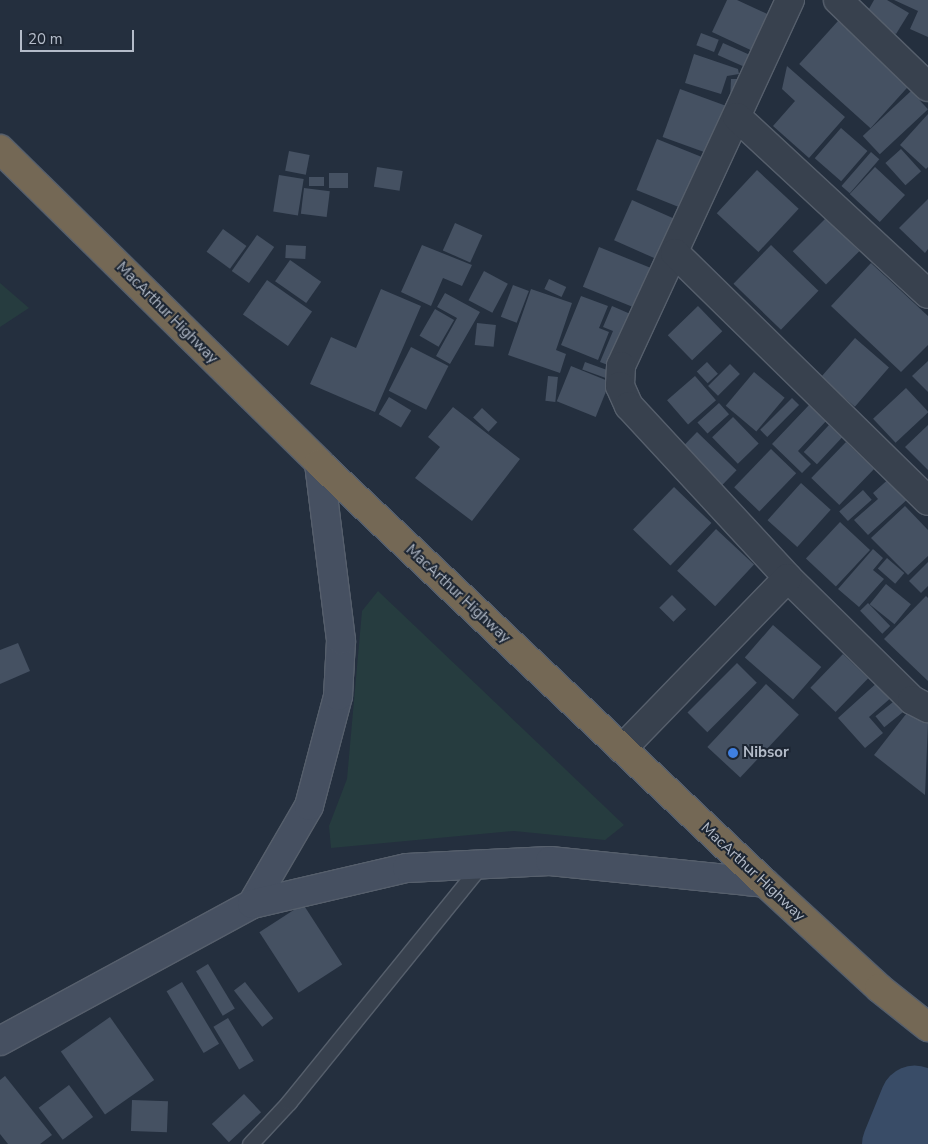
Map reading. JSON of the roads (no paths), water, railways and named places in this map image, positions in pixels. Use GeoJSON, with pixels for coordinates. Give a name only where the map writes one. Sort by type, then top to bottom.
{"type":"FeatureCollection","features":[{"type":"Feature","properties":{"kind":"highway","name":"MacArthur Highway"},"geometry":{"type":"LineString","coordinates":[[0,149],[319,463],[765,883],[879,988],[928,1027]]}},
{"type":"Feature","properties":{"kind":"main road"},"geometry":{"type":"LineString","coordinates":[[252,904],[309,806],[338,696],[341,640],[319,463]]}},
{"type":"Feature","properties":{"kind":"main road"},"geometry":{"type":"LineString","coordinates":[[0,1041],[252,904],[407,868],[550,862],[765,883]]}},
{"type":"Feature","properties":{"kind":"street"},"geometry":{"type":"LineString","coordinates":[[790,0],[675,253],[621,366],[620,386],[629,406],[788,578],[912,700],[928,708]]}},
{"type":"Feature","properties":{"kind":"street"},"geometry":{"type":"LineString","coordinates":[[838,0],[927,84]]}},
{"type":"Feature","properties":{"kind":"street"},"geometry":{"type":"LineString","coordinates":[[736,117],[928,294]]}},
{"type":"Feature","properties":{"kind":"street"},"geometry":{"type":"LineString","coordinates":[[675,253],[928,501]]}},
{"type":"Feature","properties":{"kind":"street"},"geometry":{"type":"LineString","coordinates":[[622,749],[788,578]]}},
{"type":"Feature","properties":{"kind":"lane"},"geometry":{"type":"LineString","coordinates":[[250,1144],[288,1102],[481,865]]}},
{"type":"Feature","properties":{"kind":"waterway"},"geometry":{"type":"LineString","coordinates":[[896,1144],[914,1100]]}},
{"type":"Feature","properties":{"kind":"place","name":"Nibsor"},"geometry":{"type":"Point","coordinates":[733,753]}}]}
